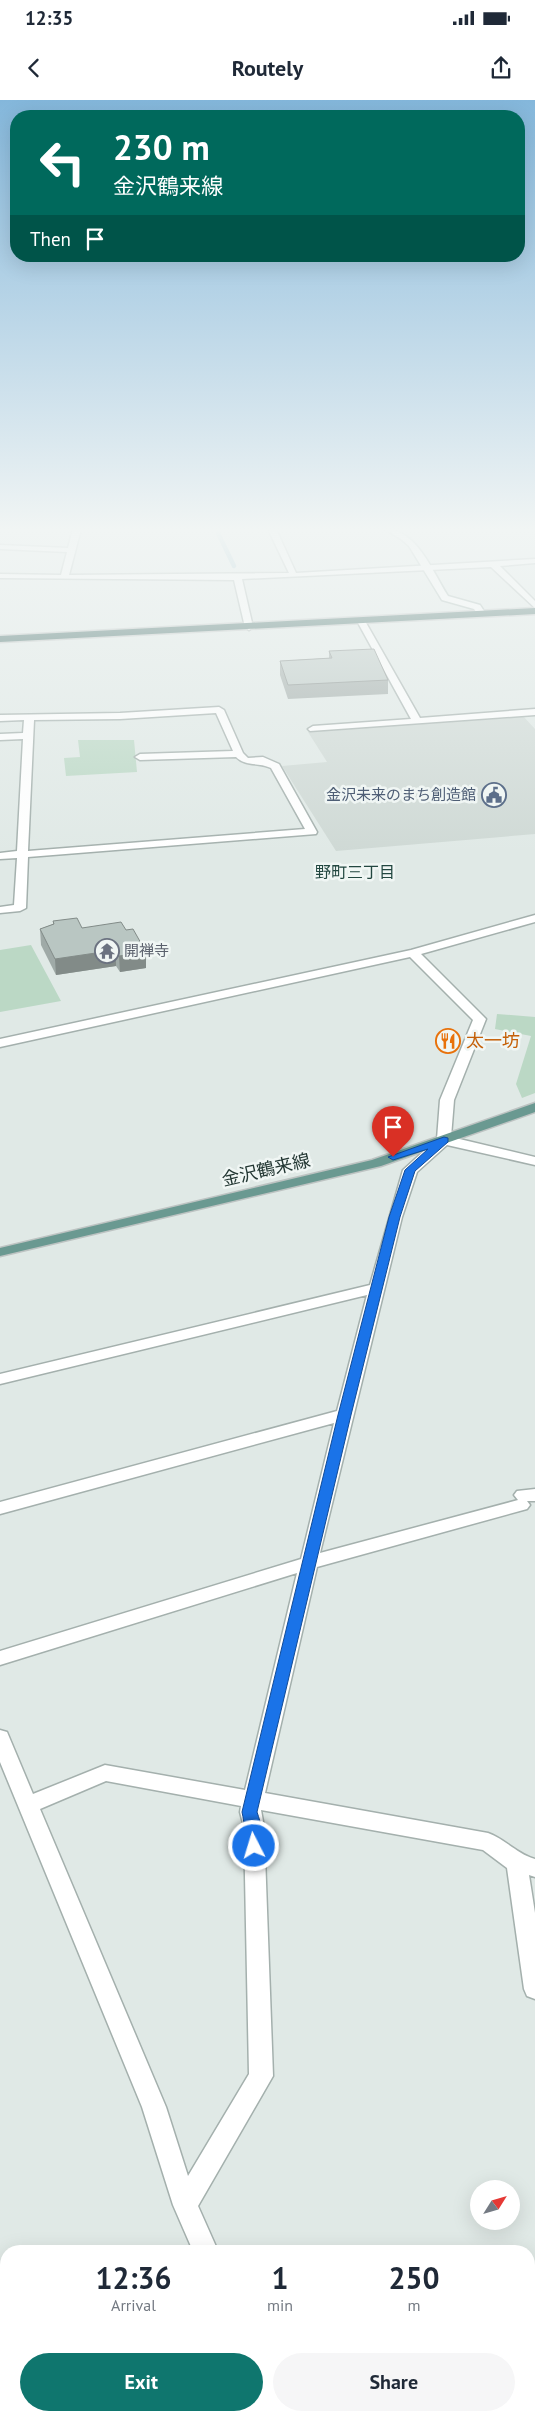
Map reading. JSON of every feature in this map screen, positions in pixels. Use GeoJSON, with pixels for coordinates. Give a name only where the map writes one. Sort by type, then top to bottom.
{"type":"FeatureCollection","features":[{"type":"Feature","properties":{"kind":"highway"},"geometry":{"type":"LineString","coordinates":[[0,639],[35,637]]}},
{"type":"Feature","properties":{"kind":"main road","name":"金沢鶴来線"},"geometry":{"type":"LineString","coordinates":[[0,1252],[376,1163],[535,1107]]}},
{"type":"Feature","properties":{"kind":"street"},"geometry":{"type":"LineString","coordinates":[[370,637],[416,720]]}},
{"type":"Feature","properties":{"kind":"street"},"geometry":{"type":"LineString","coordinates":[[0,718],[220,710],[239,754],[246,761],[263,760],[275,766],[312,832],[0,856]]}},
{"type":"Feature","properties":{"kind":"street"},"geometry":{"type":"LineString","coordinates":[[313,729],[535,712]]}},
{"type":"Feature","properties":{"kind":"street"},"geometry":{"type":"LineString","coordinates":[[0,910],[20,908],[29,718]]}},
{"type":"Feature","properties":{"kind":"street"},"geometry":{"type":"LineString","coordinates":[[0,737],[27,736]]}},
{"type":"Feature","properties":{"kind":"street"},"geometry":{"type":"LineString","coordinates":[[140,757],[239,754]]}},
{"type":"Feature","properties":{"kind":"street"},"geometry":{"type":"LineString","coordinates":[[0,1042],[413,953],[535,918]]}},
{"type":"Feature","properties":{"kind":"street"},"geometry":{"type":"LineString","coordinates":[[185,2205],[261,2076],[254,1828],[250,1812],[252,1800],[344,1415],[395,1217],[410,1170],[444,1140],[447,1100],[480,1020],[413,953]]}},
{"type":"Feature","properties":{"kind":"street"},"geometry":{"type":"LineString","coordinates":[[444,1140],[535,1161]]}},
{"type":"Feature","properties":{"kind":"street"},"geometry":{"type":"LineString","coordinates":[[0,1379],[377,1288]]}},
{"type":"Feature","properties":{"kind":"street"},"geometry":{"type":"LineString","coordinates":[[0,1508],[344,1415]]}},
{"type":"Feature","properties":{"kind":"street"},"geometry":{"type":"LineString","coordinates":[[0,1658],[526,1498]]}},
{"type":"Feature","properties":{"kind":"street"},"geometry":{"type":"LineString","coordinates":[[0,1738],[154,2107],[185,2205],[203,2245]]}},
{"type":"Feature","properties":{"kind":"street"},"geometry":{"type":"LineString","coordinates":[[28,1805],[105,1773],[488,1842],[526,1866],[535,1989]]}},
{"type":"Feature","properties":{"kind":"shaded area"},"geometry":{"type":"Polygon","coordinates":[[[524,717],[535,729],[535,834],[336,851],[282,766],[327,762],[308,732],[524,717]]]}},
{"type":"Feature","properties":{"kind":"green space"},"geometry":{"type":"Polygon","coordinates":[[[78,740],[134,740],[137,772],[66,776],[64,758],[80,757],[78,740]]]}},
{"type":"Feature","properties":{"kind":"green space"},"geometry":{"type":"Polygon","coordinates":[[[31,945],[61,1001],[0,1012],[0,950],[31,945]]]}},
{"type":"Feature","properties":{"kind":"green space"},"geometry":{"type":"Polygon","coordinates":[[[497,1014],[535,1017],[535,1093],[522,1098],[516,1084],[531,1036],[495,1029],[497,1014]]]}},
{"type":"Feature","properties":{"kind":"building"},"geometry":{"type":"Polygon","coordinates":[[[374,649],[388,680],[288,685],[280,661],[332,658],[329,651],[374,649]]]}},
{"type":"Feature","properties":{"kind":"building"},"geometry":{"type":"Polygon","coordinates":[[[77,918],[82,928],[121,922],[126,930],[133,929],[146,952],[119,956],[116,950],[55,959],[40,929],[54,924],[53,921],[77,918]]]}},
{"type":"Feature","properties":{"kind":"place","name":"金沢未来のまち創造館"},"geometry":{"type":"Point","coordinates":[494,795]}},
{"type":"Feature","properties":{"kind":"place","name":"開禅寺"},"geometry":{"type":"Point","coordinates":[107,951]}},
{"type":"Feature","properties":{"kind":"place","name":"太一坊"},"geometry":{"type":"Point","coordinates":[448,1041]}},
{"type":"Feature","properties":{"kind":"district","name":"野町三丁目"},"geometry":{"type":"Point","coordinates":[355,872]}},
{"type":"Feature","properties":{"kind":"route"},"geometry":{"type":"LineString","coordinates":[[254,1846],[254,1828],[250,1812],[344,1415],[395,1217],[410,1170],[444,1140],[393,1157]]}}]}
